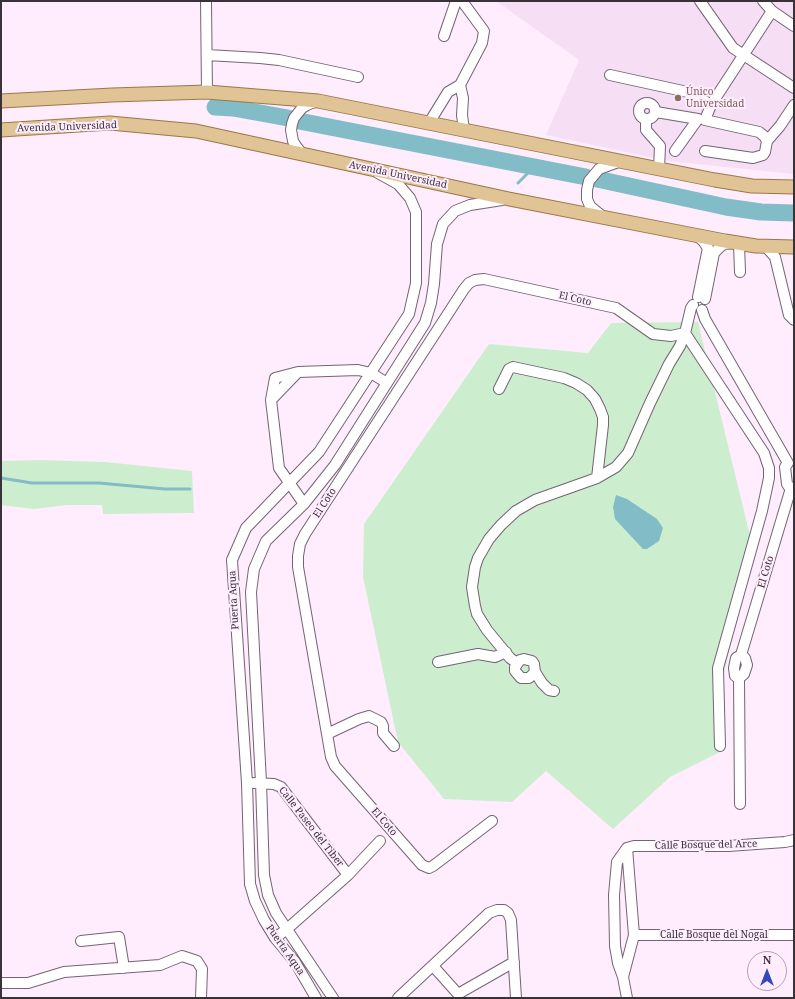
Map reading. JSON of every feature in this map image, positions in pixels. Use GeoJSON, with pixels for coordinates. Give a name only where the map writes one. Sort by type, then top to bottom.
{"type":"FeatureCollection","features":[{"type":"Feature","properties":{"kind":"main road"},"geometry":{"type":"LineString","coordinates":[[1,101],[207,92],[318,101],[618,162],[752,186],[783,188],[794,187]]}},
{"type":"Feature","properties":{"kind":"main road","name":"Avenida Universidad"},"geometry":{"type":"LineString","coordinates":[[1,130],[110,124],[196,131],[373,170],[737,243],[765,246],[794,246]]}},
{"type":"Feature","properties":{"kind":"street"},"geometry":{"type":"LineString","coordinates":[[206,1],[207,92]]}},
{"type":"Feature","properties":{"kind":"street"},"geometry":{"type":"LineString","coordinates":[[444,36],[456,1]]}},
{"type":"Feature","properties":{"kind":"street"},"geometry":{"type":"LineString","coordinates":[[429,123],[448,92],[460,85],[482,43],[484,31],[462,1]]}},
{"type":"Feature","properties":{"kind":"street"},"geometry":{"type":"LineString","coordinates":[[700,1],[733,48],[794,88]]}},
{"type":"Feature","properties":{"kind":"street"},"geometry":{"type":"LineString","coordinates":[[763,1],[772,11],[794,26]]}},
{"type":"Feature","properties":{"kind":"street"},"geometry":{"type":"LineString","coordinates":[[767,141],[759,132],[705,120],[711,105],[772,11]]}},
{"type":"Feature","properties":{"kind":"street"},"geometry":{"type":"LineString","coordinates":[[207,55],[279,60],[358,77]]}},
{"type":"Feature","properties":{"kind":"street"},"geometry":{"type":"LineString","coordinates":[[610,75],[692,93],[711,105]]}},
{"type":"Feature","properties":{"kind":"street"},"geometry":{"type":"LineString","coordinates":[[460,85],[463,98],[462,115],[464,130]]}},
{"type":"Feature","properties":{"kind":"street"},"geometry":{"type":"LineString","coordinates":[[303,155],[293,141],[292,124],[294,118],[302,108],[312,102],[318,101]]}},
{"type":"Feature","properties":{"kind":"street"},"geometry":{"type":"LineString","coordinates":[[646,119],[639,113],[640,106],[642,104],[652,104],[656,109],[656,112]]}},
{"type":"Feature","properties":{"kind":"street"},"geometry":{"type":"LineString","coordinates":[[705,151],[758,158],[763,156],[767,141],[780,126],[794,105]]}},
{"type":"Feature","properties":{"kind":"street"},"geometry":{"type":"LineString","coordinates":[[646,119],[652,117],[656,112]]}},
{"type":"Feature","properties":{"kind":"street"},"geometry":{"type":"LineString","coordinates":[[656,112],[698,119],[675,151]]}},
{"type":"Feature","properties":{"kind":"street"},"geometry":{"type":"LineString","coordinates":[[646,119],[646,130],[660,146],[659,169]]}},
{"type":"Feature","properties":{"kind":"street"},"geometry":{"type":"LineString","coordinates":[[602,217],[590,206],[587,199],[589,181],[598,169],[604,165],[618,162]]}},
{"type":"Feature","properties":{"kind":"street","name":"Puerta Aqua"},"geometry":{"type":"LineString","coordinates":[[316,998],[295,962],[275,938],[264,920],[255,901],[250,884],[247,783],[232,560],[246,528],[290,484],[319,452],[409,314],[416,283],[416,212],[410,198],[398,184],[373,170]]}},
{"type":"Feature","properties":{"kind":"street","name":"Puerta Aqua"},"geometry":{"type":"LineString","coordinates":[[333,998],[276,913],[268,895],[264,875],[261,782],[251,592],[254,569],[266,541],[304,504],[335,465],[425,323],[431,303],[434,284],[437,244],[443,224],[455,211],[470,205],[509,198]]}},
{"type":"Feature","properties":{"kind":"street"},"geometry":{"type":"LineString","coordinates":[[696,235],[703,240],[708,248],[700,303],[704,319],[791,463],[786,465],[786,470],[787,484],[792,488]]}},
{"type":"Feature","properties":{"kind":"street"},"geometry":{"type":"LineString","coordinates":[[517,663],[481,622],[475,606],[472,587],[478,558],[489,539],[501,524],[516,511],[535,500],[597,478],[616,467],[628,453],[650,403],[669,364],[680,346],[691,308],[700,303],[714,253],[724,244],[737,243],[740,272]]}},
{"type":"Feature","properties":{"kind":"street"},"geometry":{"type":"LineString","coordinates":[[765,246],[776,257],[790,305],[794,313]]}},
{"type":"Feature","properties":{"kind":"street","name":"El Coto"},"geometry":{"type":"LineString","coordinates":[[492,821],[429,868],[422,865],[335,766],[332,760],[327,734],[298,567],[300,544],[309,527],[469,283],[475,280],[484,279],[612,307],[621,311],[646,331],[658,335],[671,336],[685,333]]}},
{"type":"Feature","properties":{"kind":"street"},"geometry":{"type":"LineString","coordinates":[[790,305],[789,315],[794,320]]}},
{"type":"Feature","properties":{"kind":"street"},"geometry":{"type":"LineString","coordinates":[[685,333],[764,453],[769,468],[769,478],[762,511],[718,668],[720,746]]}},
{"type":"Feature","properties":{"kind":"street"},"geometry":{"type":"LineString","coordinates":[[499,389],[509,369],[513,367],[564,378],[587,390],[595,399],[603,417],[597,478]]}},
{"type":"Feature","properties":{"kind":"street"},"geometry":{"type":"LineString","coordinates":[[304,504],[279,468],[271,400],[275,378],[298,372],[358,370],[371,373],[387,384]]}},
{"type":"Feature","properties":{"kind":"street","name":"El Coto"},"geometry":{"type":"LineString","coordinates":[[740,804],[740,678],[744,674],[746,665],[745,658],[740,655],[792,488]]}},
{"type":"Feature","properties":{"kind":"street"},"geometry":{"type":"LineString","coordinates":[[438,662],[478,654],[495,657],[506,652]]}},
{"type":"Feature","properties":{"kind":"street"},"geometry":{"type":"LineString","coordinates":[[535,672],[529,678],[520,678],[515,671],[517,663],[524,659],[528,659],[534,664],[535,672],[542,683],[549,690],[554,691]]}},
{"type":"Feature","properties":{"kind":"street"},"geometry":{"type":"LineString","coordinates":[[327,734],[369,716],[381,722],[383,726],[383,733],[394,746]]}},
{"type":"Feature","properties":{"kind":"street","name":"Calle Paseo del Tiber"},"geometry":{"type":"LineString","coordinates":[[247,783],[261,782],[274,784],[281,787],[348,875]]}},
{"type":"Feature","properties":{"kind":"street","name":"Calle Paseo del Tiber"},"geometry":{"type":"LineString","coordinates":[[275,938],[348,875],[380,840]]}},
{"type":"Feature","properties":{"kind":"street","name":"Calle Bosque del Arce"},"geometry":{"type":"LineString","coordinates":[[627,848],[634,846],[728,846],[791,842]]}},
{"type":"Feature","properties":{"kind":"street"},"geometry":{"type":"LineString","coordinates":[[623,977],[634,935],[627,848]]}},
{"type":"Feature","properties":{"kind":"street"},"geometry":{"type":"LineString","coordinates":[[627,848],[617,862],[614,895],[614,946],[623,977],[627,998]]}},
{"type":"Feature","properties":{"kind":"street"},"geometry":{"type":"LineString","coordinates":[[398,998],[489,913],[497,910],[504,910],[508,913],[511,920],[516,998]]}},
{"type":"Feature","properties":{"kind":"street","name":"Calle Bosque del Nogal"},"geometry":{"type":"LineString","coordinates":[[634,935],[794,934]]}},
{"type":"Feature","properties":{"kind":"street"},"geometry":{"type":"LineString","coordinates":[[81,941],[119,937],[124,968]]}},
{"type":"Feature","properties":{"kind":"street"},"geometry":{"type":"LineString","coordinates":[[1,983],[28,983],[64,972],[160,965],[182,956],[197,961],[202,969],[201,998]]}},
{"type":"Feature","properties":{"kind":"street"},"geometry":{"type":"LineString","coordinates":[[433,966],[458,994],[514,962]]}},
{"type":"Feature","properties":{"kind":"shaded area","name":"Único Universidad"},"geometry":{"type":"Polygon","coordinates":[[[496,1],[794,1],[794,174],[668,161],[546,135],[579,60],[496,1]]]}},
{"type":"Feature","properties":{"kind":"green space"},"geometry":{"type":"Polygon","coordinates":[[[698,322],[754,552],[724,672],[720,752],[670,777],[613,829],[546,771],[512,802],[444,799],[398,742],[363,577],[364,524],[489,344],[588,353],[611,323],[698,322]]]}},
{"type":"Feature","properties":{"kind":"green space"},"geometry":{"type":"Polygon","coordinates":[[[40,460],[105,462],[192,471],[194,513],[103,514],[102,505],[67,505],[34,509],[1,505],[1,461],[40,460]]]}},
{"type":"Feature","properties":{"kind":"water"},"geometry":{"type":"Polygon","coordinates":[[[616,495],[627,499],[657,519],[663,528],[659,541],[647,549],[643,549],[615,519],[613,507],[616,495]]]}},
{"type":"Feature","properties":{"kind":"waterway"},"geometry":{"type":"LineString","coordinates":[[215,107],[233,108],[288,118]]}},
{"type":"Feature","properties":{"kind":"waterway"},"geometry":{"type":"LineString","coordinates":[[299,121],[586,177]]}},
{"type":"Feature","properties":{"kind":"waterway"},"geometry":{"type":"LineString","coordinates":[[518,183],[535,166]]}},
{"type":"Feature","properties":{"kind":"waterway"},"geometry":{"type":"LineString","coordinates":[[597,179],[726,207],[761,212],[794,213]]}},
{"type":"Feature","properties":{"kind":"waterway"},"geometry":{"type":"LineString","coordinates":[[1,478],[32,483],[99,483],[165,489],[190,489]]}},
{"type":"Feature","properties":{"kind":"place","name":"Único Universidad"},"geometry":{"type":"Point","coordinates":[678,98]}}]}
